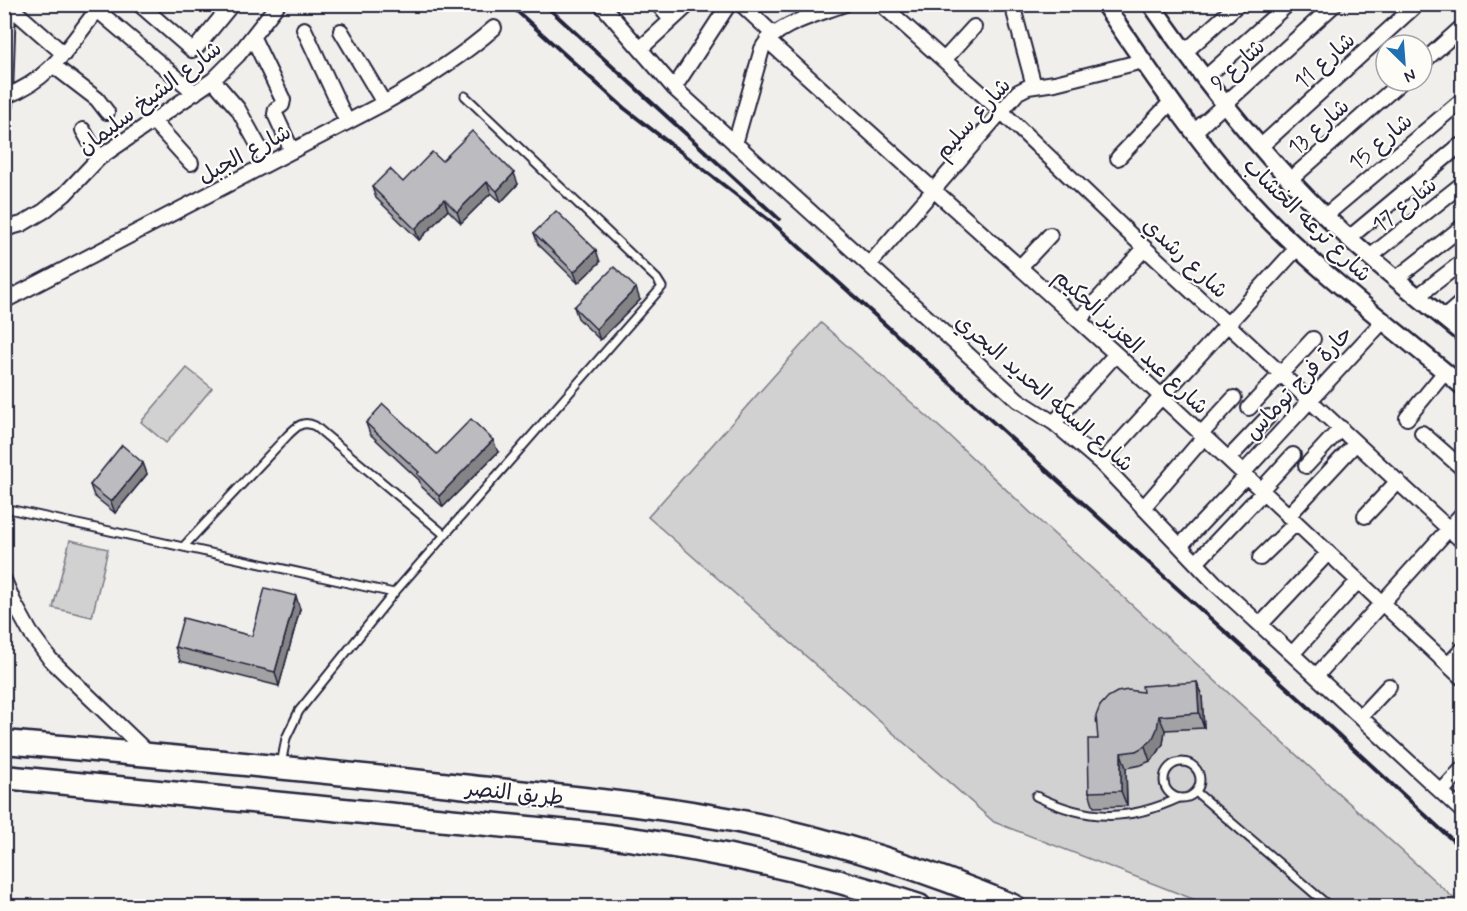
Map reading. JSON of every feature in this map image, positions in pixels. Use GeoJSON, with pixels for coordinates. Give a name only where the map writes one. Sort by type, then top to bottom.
{"type":"FeatureCollection","features":[{"type":"Feature","properties":{"kind":"highway","name":"طريق النصر"},"geometry":{"type":"LineString","coordinates":[[4,742],[224,761],[625,803],[695,813],[764,826],[899,862],[1013,906]]}},
{"type":"Feature","properties":{"kind":"highway"},"geometry":{"type":"LineString","coordinates":[[218,799],[226,796],[234,782],[233,773],[224,761]]}},
{"type":"Feature","properties":{"kind":"highway"},"geometry":{"type":"LineString","coordinates":[[281,767],[278,788],[280,795],[289,806]]}},
{"type":"Feature","properties":{"kind":"highway","name":"طريق النصر"},"geometry":{"type":"LineString","coordinates":[[4,777],[601,835],[660,843],[777,865],[919,906]]}},
{"type":"Feature","properties":{"kind":"street"},"geometry":{"type":"LineString","coordinates":[[139,4],[192,50],[196,48],[226,6]]}},
{"type":"Feature","properties":{"kind":"street","name":"شارع الشيخ سليمان"},"geometry":{"type":"LineString","coordinates":[[4,229],[22,224],[44,211],[65,194],[99,158],[213,80],[238,56],[278,4]]}},
{"type":"Feature","properties":{"kind":"street","name":"شارع السكه الحديد البحري"},"geometry":{"type":"LineString","coordinates":[[601,4],[674,88],[1018,400],[1054,423],[1101,463],[1196,563],[1462,811]]}},
{"type":"Feature","properties":{"kind":"street"},"geometry":{"type":"LineString","coordinates":[[658,4],[671,20]]}},
{"type":"Feature","properties":{"kind":"street"},"geometry":{"type":"LineString","coordinates":[[640,49],[689,4]]}},
{"type":"Feature","properties":{"kind":"street"},"geometry":{"type":"LineString","coordinates":[[711,4],[720,17]]}},
{"type":"Feature","properties":{"kind":"street"},"geometry":{"type":"LineString","coordinates":[[674,88],[729,4]]}},
{"type":"Feature","properties":{"kind":"street","name":"شارع عبد العزيز الحكيم"},"geometry":{"type":"LineString","coordinates":[[741,4],[770,37],[1116,354],[1462,678]]}},
{"type":"Feature","properties":{"kind":"street"},"geometry":{"type":"LineString","coordinates":[[735,144],[761,54],[770,37],[809,11],[845,4]]}},
{"type":"Feature","properties":{"kind":"street","name":"شارع رشدي"},"geometry":{"type":"LineString","coordinates":[[880,4],[1002,112],[1145,248],[1462,541]]}},
{"type":"Feature","properties":{"kind":"street"},"geometry":{"type":"LineString","coordinates":[[1012,4],[1034,86]]}},
{"type":"Feature","properties":{"kind":"street","name":"شارع ترعه الخشاب"},"geometry":{"type":"LineString","coordinates":[[1104,4],[1194,132],[1261,211],[1298,247],[1462,386]]}},
{"type":"Feature","properties":{"kind":"street"},"geometry":{"type":"LineString","coordinates":[[1184,53],[1238,4]]}},
{"type":"Feature","properties":{"kind":"street"},"geometry":{"type":"LineString","coordinates":[[1204,79],[1288,4]]}},
{"type":"Feature","properties":{"kind":"street","name":"شارع 9"},"geometry":{"type":"LineString","coordinates":[[1194,132],[1335,4]]}},
{"type":"Feature","properties":{"kind":"street","name":"شارع 11"},"geometry":{"type":"LineString","coordinates":[[1260,147],[1417,4]]}},
{"type":"Feature","properties":{"kind":"street"},"geometry":{"type":"LineString","coordinates":[[4,9],[8,5]]}},
{"type":"Feature","properties":{"kind":"street"},"geometry":{"type":"LineString","coordinates":[[8,5],[64,54]]}},
{"type":"Feature","properties":{"kind":"street"},"geometry":{"type":"LineString","coordinates":[[4,124],[8,5]]}},
{"type":"Feature","properties":{"kind":"street","name":"شارع ترعه الخشاب"},"geometry":{"type":"LineString","coordinates":[[1152,5],[1204,79],[1290,180],[1325,216],[1462,333]]}},
{"type":"Feature","properties":{"kind":"street"},"geometry":{"type":"LineString","coordinates":[[6,96],[32,84],[54,66],[93,7],[195,93]]}},
{"type":"Feature","properties":{"kind":"street"},"geometry":{"type":"LineString","coordinates":[[944,60],[974,27]]}},
{"type":"Feature","properties":{"kind":"street"},"geometry":{"type":"LineString","coordinates":[[1434,52],[1462,27]]}},
{"type":"Feature","properties":{"kind":"street","name":"شارع الجبل"},"geometry":{"type":"LineString","coordinates":[[4,301],[384,103],[442,69],[494,28]]}},
{"type":"Feature","properties":{"kind":"street"},"geometry":{"type":"LineString","coordinates":[[304,29],[347,122]]}},
{"type":"Feature","properties":{"kind":"street"},"geometry":{"type":"LineString","coordinates":[[341,32],[384,103]]}},
{"type":"Feature","properties":{"kind":"street"},"geometry":{"type":"LineString","coordinates":[[253,38],[283,100],[275,114],[292,151]]}},
{"type":"Feature","properties":{"kind":"street","name":"شارع سليم"},"geometry":{"type":"LineString","coordinates":[[869,265],[1023,88],[1055,83],[1143,61]]}},
{"type":"Feature","properties":{"kind":"street"},"geometry":{"type":"LineString","coordinates":[[54,66],[93,95],[107,112]]}},
{"type":"Feature","properties":{"kind":"street"},"geometry":{"type":"LineString","coordinates":[[213,80],[238,109],[268,163]]}},
{"type":"Feature","properties":{"kind":"street","name":"شارع 13"},"geometry":{"type":"LineString","coordinates":[[1290,180],[1388,93]]}},
{"type":"Feature","properties":{"kind":"street","name":"شارع 15"},"geometry":{"type":"LineString","coordinates":[[1325,216],[1462,100]]}},
{"type":"Feature","properties":{"kind":"street"},"geometry":{"type":"LineString","coordinates":[[1118,158],[1172,101]]}},
{"type":"Feature","properties":{"kind":"street"},"geometry":{"type":"LineString","coordinates":[[154,122],[191,163]]}},
{"type":"Feature","properties":{"kind":"street"},"geometry":{"type":"LineString","coordinates":[[83,130],[99,158]]}},
{"type":"Feature","properties":{"kind":"street"},"geometry":{"type":"LineString","coordinates":[[1350,238],[1459,146]]}},
{"type":"Feature","properties":{"kind":"street","name":"شارع 17"},"geometry":{"type":"LineString","coordinates":[[1371,256],[1462,184]]}},
{"type":"Feature","properties":{"kind":"street"},"geometry":{"type":"LineString","coordinates":[[1397,278],[1462,227]]}},
{"type":"Feature","properties":{"kind":"street"},"geometry":{"type":"LineString","coordinates":[[1020,267],[1050,235]]}},
{"type":"Feature","properties":{"kind":"street"},"geometry":{"type":"LineString","coordinates":[[1101,463],[1298,247]]}},
{"type":"Feature","properties":{"kind":"street"},"geometry":{"type":"LineString","coordinates":[[1078,320],[1145,248]]}},
{"type":"Feature","properties":{"kind":"street"},"geometry":{"type":"LineString","coordinates":[[1418,296],[1462,262]]}},
{"type":"Feature","properties":{"kind":"street"},"geometry":{"type":"LineString","coordinates":[[1444,318],[1462,302]]}},
{"type":"Feature","properties":{"kind":"street","name":"حارة فرج توماس"},"geometry":{"type":"LineString","coordinates":[[1180,546],[1384,320]]}},
{"type":"Feature","properties":{"kind":"street"},"geometry":{"type":"LineString","coordinates":[[1249,408],[1312,339]]}},
{"type":"Feature","properties":{"kind":"street"},"geometry":{"type":"LineString","coordinates":[[1054,423],[1116,354]]}},
{"type":"Feature","properties":{"kind":"street"},"geometry":{"type":"LineString","coordinates":[[1407,418],[1445,372]]}},
{"type":"Feature","properties":{"kind":"street"},"geometry":{"type":"LineString","coordinates":[[1143,508],[1234,398]]}},
{"type":"Feature","properties":{"kind":"street"},"geometry":{"type":"LineString","coordinates":[[1228,459],[1268,417]]}},
{"type":"Feature","properties":{"kind":"street"},"geometry":{"type":"LineString","coordinates":[[1306,466],[1341,428]]}},
{"type":"Feature","properties":{"kind":"street"},"geometry":{"type":"LineString","coordinates":[[1422,433],[1462,468]]}},
{"type":"Feature","properties":{"kind":"street"},"geometry":{"type":"LineString","coordinates":[[1260,558],[1356,443]]}},
{"type":"Feature","properties":{"kind":"street"},"geometry":{"type":"LineString","coordinates":[[1196,563],[1293,455]]}},
{"type":"Feature","properties":{"kind":"street"},"geometry":{"type":"LineString","coordinates":[[1365,516],[1398,481]]}},
{"type":"Feature","properties":{"kind":"street"},"geometry":{"type":"LineString","coordinates":[[1317,675],[1462,514]]}},
{"type":"Feature","properties":{"kind":"street"},"geometry":{"type":"LineString","coordinates":[[1261,624],[1328,553]]}},
{"type":"Feature","properties":{"kind":"street"},"geometry":{"type":"LineString","coordinates":[[4,580],[30,632],[50,659],[150,755]]}},
{"type":"Feature","properties":{"kind":"street"},"geometry":{"type":"LineString","coordinates":[[1293,653],[1358,582]]}},
{"type":"Feature","properties":{"kind":"street"},"geometry":{"type":"LineString","coordinates":[[1448,665],[1462,650]]}},
{"type":"Feature","properties":{"kind":"street"},"geometry":{"type":"LineString","coordinates":[[1361,716],[1389,686]]}},
{"type":"Feature","properties":{"kind":"street"},"geometry":{"type":"LineString","coordinates":[[1442,791],[1462,769]]}},
{"type":"Feature","properties":{"kind":"lane"},"geometry":{"type":"LineString","coordinates":[[281,767],[286,738],[298,711],[394,593],[662,287],[657,279],[465,96]]}},
{"type":"Feature","properties":{"kind":"lane"},"geometry":{"type":"LineString","coordinates":[[183,547],[288,435],[300,424],[307,422],[315,426],[445,535]]}},
{"type":"Feature","properties":{"kind":"lane"},"geometry":{"type":"LineString","coordinates":[[4,508],[394,593]]}},
{"type":"Feature","properties":{"kind":"lane"},"geometry":{"type":"LineString","coordinates":[[1036,796],[1055,806],[1096,816],[1139,813],[1179,798],[1188,797],[1196,792],[1200,784],[1200,775],[1196,767],[1188,762],[1180,761],[1171,764],[1163,779],[1165,788],[1179,798]]}},
{"type":"Feature","properties":{"kind":"lane"},"geometry":{"type":"LineString","coordinates":[[1196,792],[1329,906]]}},
{"type":"Feature","properties":{"kind":"shaded area"},"geometry":{"type":"Polygon","coordinates":[[[821,323],[945,432],[1459,903],[1456,906],[1211,906],[994,822],[648,517],[821,323]]]}},
{"type":"Feature","properties":{"kind":"shaded area"},"geometry":{"type":"Polygon","coordinates":[[[187,368],[212,388],[166,443],[141,422],[187,368]]]}},
{"type":"Feature","properties":{"kind":"shaded area"},"geometry":{"type":"Polygon","coordinates":[[[70,540],[108,549],[92,617],[53,608],[70,540]]]}},
{"type":"Feature","properties":{"kind":"building"},"geometry":{"type":"Polygon","coordinates":[[[472,131],[514,173],[497,191],[487,182],[457,212],[444,199],[415,229],[372,187],[390,169],[403,182],[432,152],[442,161],[472,131]]]}},
{"type":"Feature","properties":{"kind":"building"},"geometry":{"type":"Polygon","coordinates":[[[556,211],[596,250],[574,272],[534,233],[556,211]]]}},
{"type":"Feature","properties":{"kind":"building"},"geometry":{"type":"Polygon","coordinates":[[[614,267],[636,288],[596,329],[574,307],[614,267]]]}},
{"type":"Feature","properties":{"kind":"building"},"geometry":{"type":"Polygon","coordinates":[[[383,404],[437,454],[471,419],[493,440],[439,496],[417,474],[419,472],[366,423],[383,404]]]}},
{"type":"Feature","properties":{"kind":"building"},"geometry":{"type":"Polygon","coordinates":[[[122,445],[143,463],[111,502],[90,485],[122,445]]]}},
{"type":"Feature","properties":{"kind":"building"},"geometry":{"type":"Polygon","coordinates":[[[265,588],[296,596],[275,672],[175,647],[183,618],[252,636],[265,588]]]}},
{"type":"Feature","properties":{"kind":"building"},"geometry":{"type":"Polygon","coordinates":[[[1197,682],[1199,713],[1159,716],[1152,740],[1136,751],[1121,753],[1121,791],[1089,792],[1088,739],[1098,739],[1096,716],[1100,706],[1108,697],[1128,690],[1143,692],[1142,686],[1197,682]]]}},
{"type":"Feature","properties":{"kind":"railway"},"geometry":{"type":"LineString","coordinates":[[509,4],[624,108],[774,224],[1304,703],[1462,849]]}},
{"type":"Feature","properties":{"kind":"railway"},"geometry":{"type":"LineString","coordinates":[[544,4],[779,219]]}}]}
